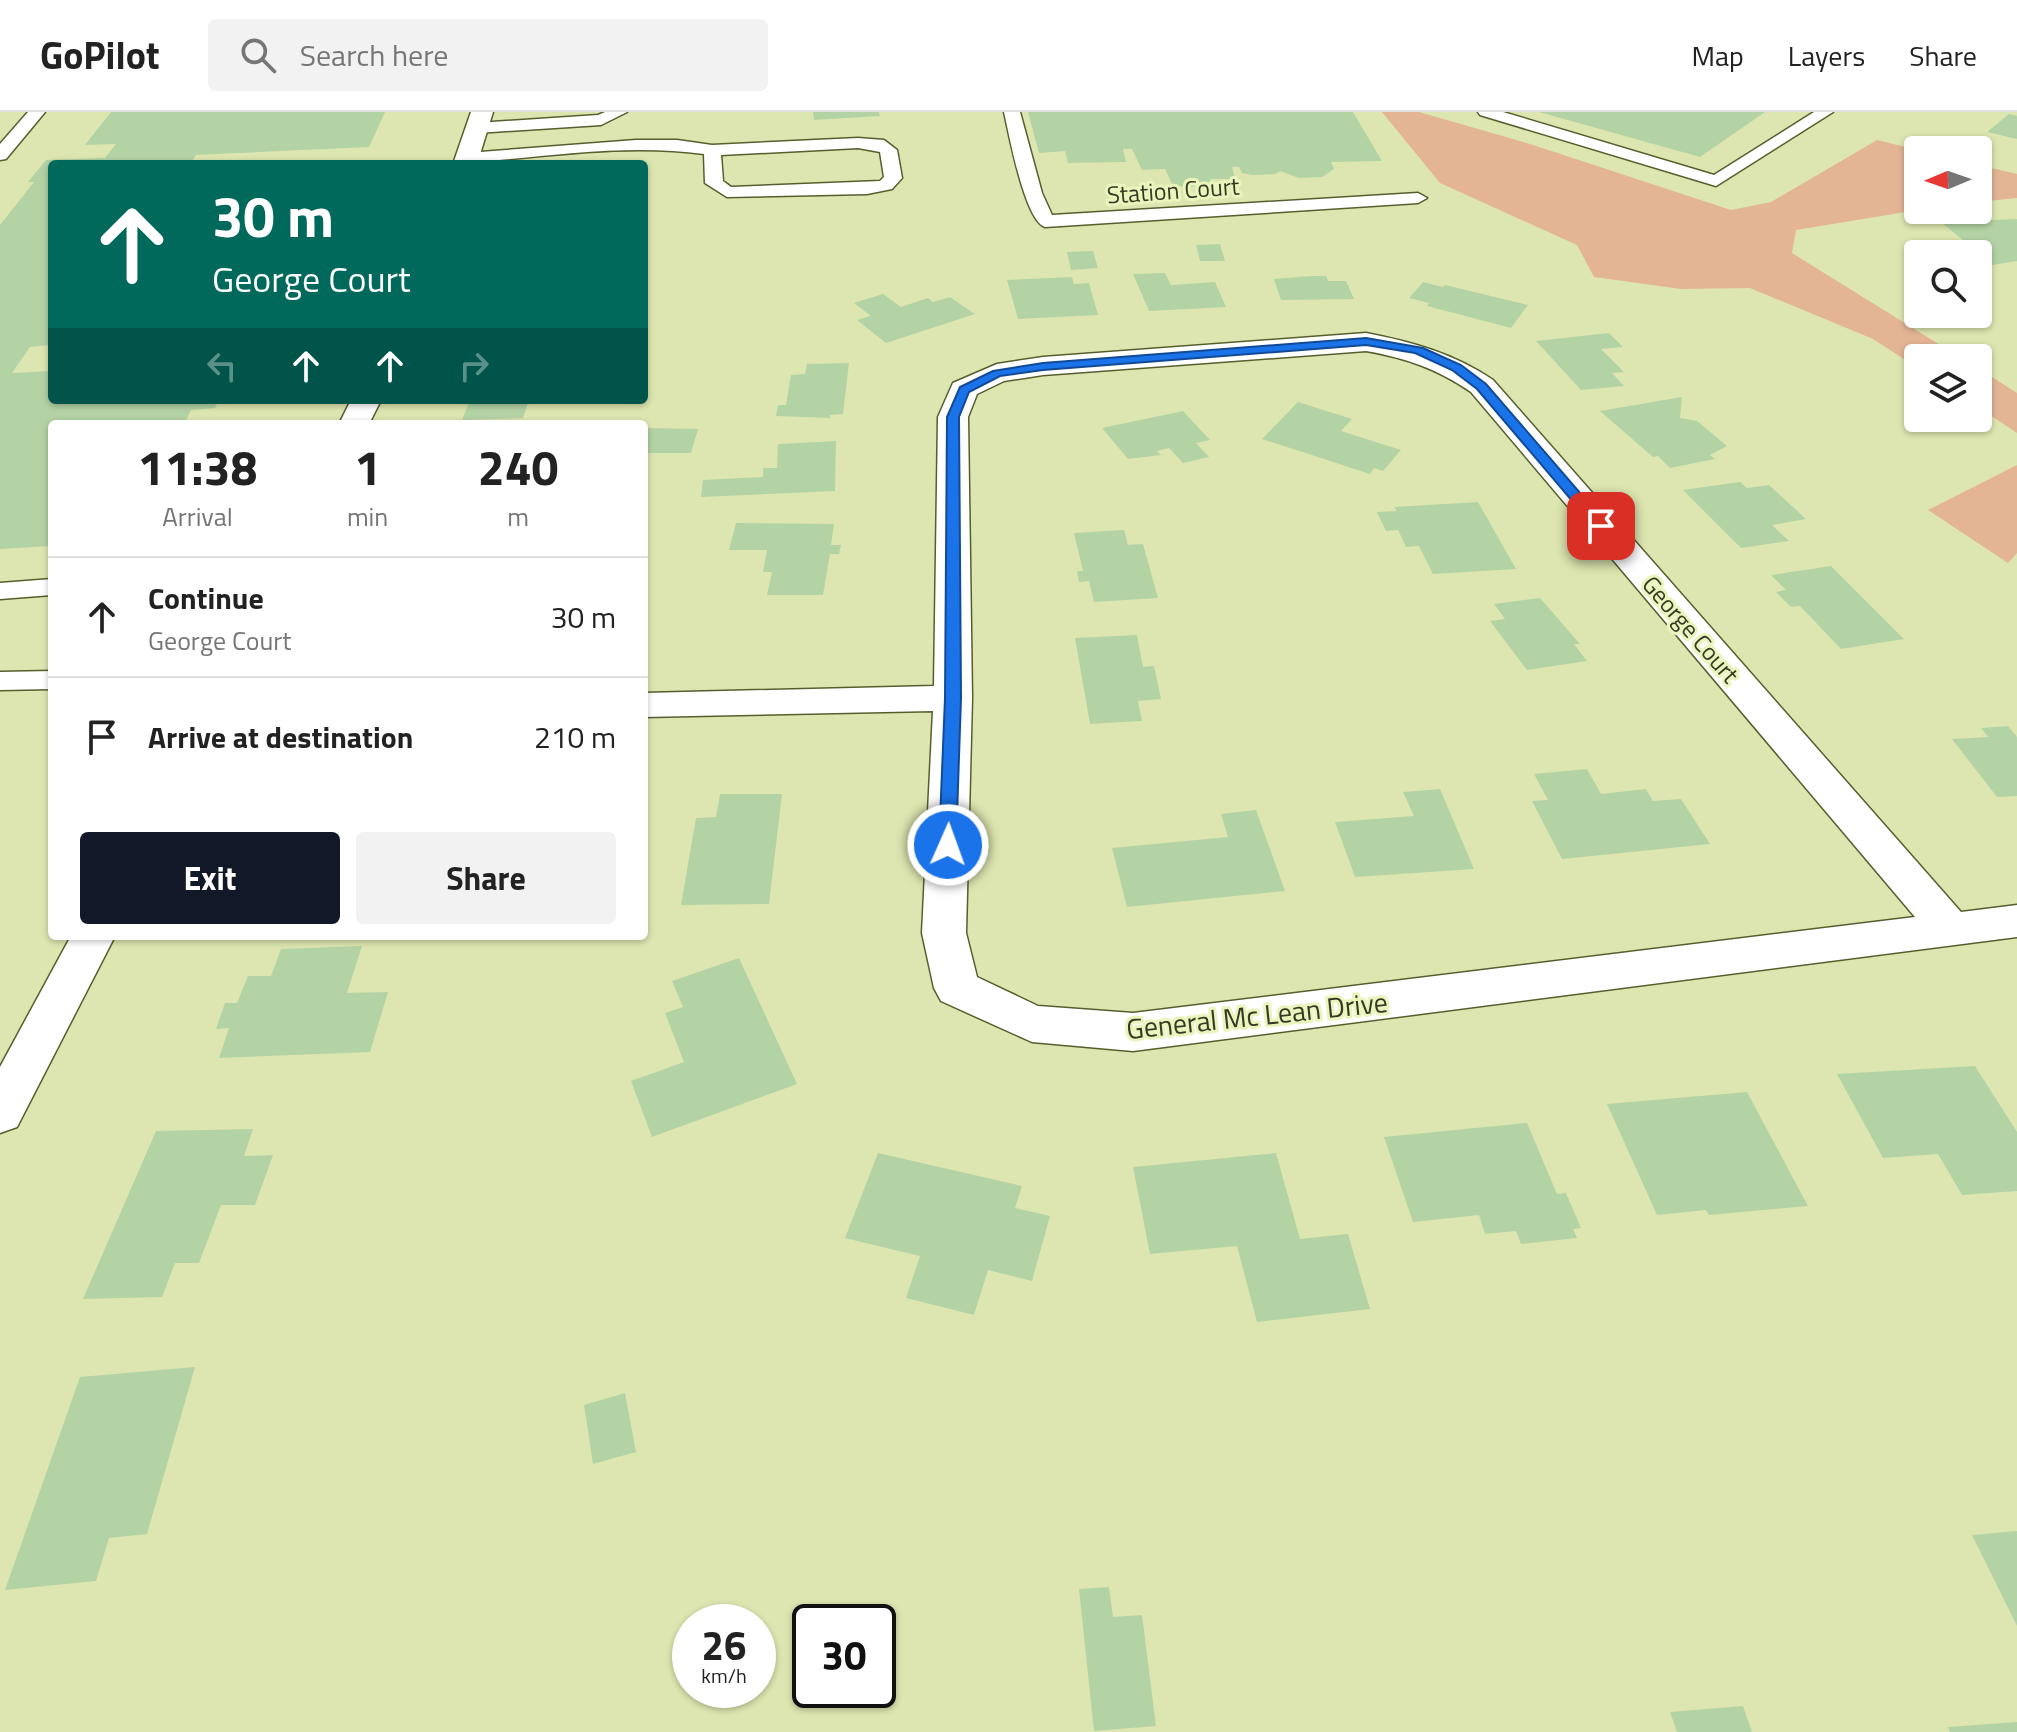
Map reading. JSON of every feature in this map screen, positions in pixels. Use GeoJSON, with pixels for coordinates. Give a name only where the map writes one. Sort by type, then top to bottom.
{"type":"FeatureCollection","features":[{"type":"Feature","properties":{"kind":"street"},"geometry":{"type":"LineString","coordinates":[[466,160],[480,120]]}},
{"type":"Feature","properties":{"kind":"street","name":"George Court"},"geometry":{"type":"LineString","coordinates":[[953,698],[953,417],[964,389],[997,373],[1043,366],[1366,342],[1418,350],[1457,367],[1482,386],[1950,929]]}},
{"type":"Feature","properties":{"kind":"street"},"geometry":{"type":"LineString","coordinates":[[648,705],[953,698]]}},
{"type":"Feature","properties":{"kind":"street","name":"General Mc Lean Drive"},"geometry":{"type":"LineString","coordinates":[[953,698],[944,933],[957,988],[1032,1024],[1133,1032],[2017,921]]}},
{"type":"Feature","properties":{"kind":"street"},"geometry":{"type":"LineString","coordinates":[[0,1113],[91,940]]}},
{"type":"Feature","properties":{"kind":"lane"},"geometry":{"type":"LineString","coordinates":[[0,155],[37,112]]}},
{"type":"Feature","properties":{"kind":"lane"},"geometry":{"type":"LineString","coordinates":[[480,120],[601,120],[619,112]]}},
{"type":"Feature","properties":{"kind":"lane","name":"Station Court"},"geometry":{"type":"LineString","coordinates":[[1012,112],[1033,193],[1045,221],[1418,198]]}},
{"type":"Feature","properties":{"kind":"lane"},"geometry":{"type":"LineString","coordinates":[[1486,112],[1716,181],[1825,112]]}},
{"type":"Feature","properties":{"kind":"lane"},"geometry":{"type":"LineString","coordinates":[[477,160],[636,145],[677,145],[712,150],[878,144],[888,150],[893,178],[886,185],[867,189],[727,192],[714,183],[712,150]]}},
{"type":"Feature","properties":{"kind":"lane"},"geometry":{"type":"LineString","coordinates":[[0,591],[48,587]]}},
{"type":"Feature","properties":{"kind":"lane"},"geometry":{"type":"LineString","coordinates":[[0,681],[48,680]]}},
{"type":"Feature","properties":{"kind":"shaded area"},"geometry":{"type":"Polygon","coordinates":[[[1382,112],[1419,112],[1530,144],[1731,210],[1771,202],[1877,140],[1904,147],[1904,212],[1796,230],[1792,253],[1904,323],[1904,328],[1913,328],[1938,344],[1904,344],[1904,359],[1873,339],[1750,288],[1681,289],[1594,277],[1577,245],[1440,183],[1382,112]]]}},
{"type":"Feature","properties":{"kind":"shaded area"},"geometry":{"type":"Polygon","coordinates":[[[1992,168],[2017,174],[2017,198],[1992,201],[1992,168]]]}},
{"type":"Feature","properties":{"kind":"shaded area"},"geometry":{"type":"Polygon","coordinates":[[[1992,377],[2017,393],[2017,433],[1992,416],[1992,377]]]}},
{"type":"Feature","properties":{"kind":"shaded area"},"geometry":{"type":"Polygon","coordinates":[[[2017,465],[2017,553],[2008,563],[1928,510],[2017,465]]]}},
{"type":"Feature","properties":{"kind":"building"},"geometry":{"type":"Polygon","coordinates":[[[111,112],[385,112],[369,147],[196,155],[193,160],[48,160],[48,345],[30,347],[12,373],[48,371],[48,404],[217,404],[215,408],[191,410],[186,420],[48,420],[48,546],[0,549],[0,225],[34,182],[28,182],[46,160],[105,158],[116,144],[85,145],[111,112]]]}},
{"type":"Feature","properties":{"kind":"building"},"geometry":{"type":"Polygon","coordinates":[[[813,112],[879,112],[880,116],[814,120],[813,112]]]}},
{"type":"Feature","properties":{"kind":"building"},"geometry":{"type":"Polygon","coordinates":[[[1028,112],[1353,112],[1382,161],[1331,162],[1334,169],[1322,177],[1299,178],[1280,171],[1253,175],[1242,173],[1239,167],[1232,167],[1235,179],[1211,179],[1208,186],[1184,187],[1172,184],[1165,169],[1142,170],[1132,149],[1123,149],[1126,162],[1068,163],[1065,151],[1039,153],[1028,112]]]}},
{"type":"Feature","properties":{"kind":"building"},"geometry":{"type":"Polygon","coordinates":[[[1539,112],[1765,112],[1700,157],[1539,112]]]}},
{"type":"Feature","properties":{"kind":"building"},"geometry":{"type":"Polygon","coordinates":[[[2009,114],[2017,116],[2017,139],[1987,132],[2009,114]]]}},
{"type":"Feature","properties":{"kind":"building"},"geometry":{"type":"Polygon","coordinates":[[[2017,219],[2017,261],[1993,265],[1992,240],[1963,240],[1943,224],[1992,224],[1992,220],[2017,219]]]}},
{"type":"Feature","properties":{"kind":"building"},"geometry":{"type":"Polygon","coordinates":[[[1220,244],[1225,261],[1200,261],[1196,245],[1220,244]]]}},
{"type":"Feature","properties":{"kind":"building"},"geometry":{"type":"Polygon","coordinates":[[[1093,251],[1098,268],[1071,270],[1067,252],[1093,251]]]}},
{"type":"Feature","properties":{"kind":"building"},"geometry":{"type":"Polygon","coordinates":[[[1165,273],[1171,285],[1215,282],[1226,307],[1149,311],[1133,274],[1165,273]]]}},
{"type":"Feature","properties":{"kind":"building"},"geometry":{"type":"Polygon","coordinates":[[[1326,276],[1328,281],[1346,281],[1354,299],[1281,300],[1274,279],[1326,276]]]}},
{"type":"Feature","properties":{"kind":"building"},"geometry":{"type":"Polygon","coordinates":[[[1072,277],[1074,284],[1089,283],[1098,315],[1018,319],[1007,280],[1072,277]]]}},
{"type":"Feature","properties":{"kind":"building"},"geometry":{"type":"Polygon","coordinates":[[[1423,282],[1528,305],[1511,328],[1427,306],[1429,303],[1409,298],[1423,282]]]}},
{"type":"Feature","properties":{"kind":"building"},"geometry":{"type":"Polygon","coordinates":[[[883,294],[901,307],[928,298],[933,302],[950,297],[975,314],[886,343],[857,320],[871,316],[854,303],[883,294]]]}},
{"type":"Feature","properties":{"kind":"building"},"geometry":{"type":"Polygon","coordinates":[[[1609,333],[1623,347],[1601,349],[1624,372],[1612,373],[1624,386],[1581,390],[1536,341],[1609,333]]]}},
{"type":"Feature","properties":{"kind":"building"},"geometry":{"type":"Polygon","coordinates":[[[849,363],[843,414],[830,415],[830,418],[776,416],[778,405],[786,405],[791,375],[805,374],[807,364],[849,363]]]}},
{"type":"Feature","properties":{"kind":"building"},"geometry":{"type":"Polygon","coordinates":[[[1682,397],[1680,418],[1697,421],[1727,446],[1710,455],[1715,459],[1670,468],[1600,411],[1682,397]]]}},
{"type":"Feature","properties":{"kind":"building"},"geometry":{"type":"Polygon","coordinates":[[[1298,402],[1352,419],[1341,431],[1401,450],[1383,471],[1374,468],[1370,474],[1262,439],[1298,402]]]}},
{"type":"Feature","properties":{"kind":"building"},"geometry":{"type":"Polygon","coordinates":[[[468,404],[528,404],[523,418],[462,420],[468,404]]]}},
{"type":"Feature","properties":{"kind":"building"},"geometry":{"type":"Polygon","coordinates":[[[1183,411],[1210,440],[1196,443],[1209,457],[1183,463],[1169,448],[1157,451],[1161,455],[1128,459],[1102,428],[1183,411]]]}},
{"type":"Feature","properties":{"kind":"building"},"geometry":{"type":"Polygon","coordinates":[[[648,428],[698,429],[691,453],[648,453],[648,428]]]}},
{"type":"Feature","properties":{"kind":"building"},"geometry":{"type":"Polygon","coordinates":[[[836,441],[835,491],[701,497],[703,480],[763,477],[763,468],[777,468],[778,444],[836,441]]]}},
{"type":"Feature","properties":{"kind":"building"},"geometry":{"type":"Polygon","coordinates":[[[1740,482],[1747,488],[1769,485],[1806,519],[1772,525],[1789,541],[1741,548],[1683,490],[1740,482]]]}},
{"type":"Feature","properties":{"kind":"building"},"geometry":{"type":"Polygon","coordinates":[[[1478,502],[1516,569],[1433,574],[1419,546],[1406,547],[1398,530],[1386,531],[1377,512],[1397,511],[1394,507],[1478,502]]]}},
{"type":"Feature","properties":{"kind":"building"},"geometry":{"type":"Polygon","coordinates":[[[736,523],[834,524],[831,545],[841,545],[839,554],[830,554],[823,595],[767,595],[772,572],[763,572],[767,550],[729,550],[736,523]]]}},
{"type":"Feature","properties":{"kind":"building"},"geometry":{"type":"Polygon","coordinates":[[[1124,530],[1128,545],[1143,544],[1158,598],[1094,602],[1089,581],[1079,582],[1077,571],[1083,571],[1074,533],[1124,530]]]}},
{"type":"Feature","properties":{"kind":"building"},"geometry":{"type":"Polygon","coordinates":[[[1831,566],[1904,639],[1841,649],[1800,606],[1791,607],[1776,592],[1786,590],[1771,575],[1831,566]]]}},
{"type":"Feature","properties":{"kind":"building"},"geometry":{"type":"Polygon","coordinates":[[[1540,598],[1580,644],[1574,644],[1587,661],[1527,670],[1490,621],[1505,619],[1494,604],[1540,598]]]}},
{"type":"Feature","properties":{"kind":"building"},"geometry":{"type":"Polygon","coordinates":[[[1137,635],[1143,667],[1154,666],[1161,699],[1138,701],[1142,721],[1090,724],[1075,638],[1137,635]]]}},
{"type":"Feature","properties":{"kind":"building"},"geometry":{"type":"Polygon","coordinates":[[[2008,726],[2017,737],[2017,796],[1997,797],[1952,739],[1988,737],[1981,728],[2008,726]]]}},
{"type":"Feature","properties":{"kind":"building"},"geometry":{"type":"Polygon","coordinates":[[[1587,769],[1601,794],[1646,789],[1653,801],[1681,799],[1710,844],[1562,859],[1532,801],[1548,800],[1534,774],[1587,769]]]}},
{"type":"Feature","properties":{"kind":"building"},"geometry":{"type":"Polygon","coordinates":[[[1440,789],[1474,869],[1355,877],[1335,822],[1414,816],[1403,792],[1440,789]]]}},
{"type":"Feature","properties":{"kind":"building"},"geometry":{"type":"Polygon","coordinates":[[[720,794],[782,794],[769,904],[681,905],[696,818],[716,817],[720,794]]]}},
{"type":"Feature","properties":{"kind":"building"},"geometry":{"type":"Polygon","coordinates":[[[1256,810],[1285,891],[1127,907],[1112,848],[1228,837],[1221,814],[1256,810]]]}},
{"type":"Feature","properties":{"kind":"building"},"geometry":{"type":"Polygon","coordinates":[[[362,946],[347,993],[388,992],[370,1052],[219,1058],[229,1028],[216,1029],[225,1003],[237,1003],[248,976],[271,976],[281,949],[362,946]]]}},
{"type":"Feature","properties":{"kind":"building"},"geometry":{"type":"Polygon","coordinates":[[[739,958],[797,1084],[652,1137],[631,1081],[684,1062],[665,1013],[683,1007],[672,981],[739,958]]]}},
{"type":"Feature","properties":{"kind":"building"},"geometry":{"type":"Polygon","coordinates":[[[1975,1066],[2017,1132],[2017,1191],[1962,1195],[1938,1154],[1883,1158],[1837,1074],[1975,1066]]]}},
{"type":"Feature","properties":{"kind":"building"},"geometry":{"type":"Polygon","coordinates":[[[1747,1092],[1808,1206],[1709,1215],[1706,1210],[1657,1215],[1607,1104],[1747,1092]]]}},
{"type":"Feature","properties":{"kind":"building"},"geometry":{"type":"Polygon","coordinates":[[[1527,1123],[1557,1194],[1566,1193],[1581,1228],[1573,1229],[1577,1238],[1521,1244],[1516,1231],[1485,1234],[1479,1215],[1413,1222],[1384,1137],[1527,1123]]]}},
{"type":"Feature","properties":{"kind":"building"},"geometry":{"type":"Polygon","coordinates":[[[253,1129],[244,1156],[273,1155],[255,1205],[221,1205],[199,1263],[175,1263],[162,1297],[83,1299],[156,1131],[253,1129]]]}},
{"type":"Feature","properties":{"kind":"building"},"geometry":{"type":"Polygon","coordinates":[[[878,1153],[1022,1186],[1015,1208],[1050,1216],[1032,1281],[988,1270],[974,1315],[906,1298],[920,1256],[845,1238],[878,1153]]]}},
{"type":"Feature","properties":{"kind":"building"},"geometry":{"type":"Polygon","coordinates":[[[1276,1153],[1300,1239],[1348,1234],[1370,1309],[1257,1322],[1237,1246],[1150,1254],[1133,1167],[1276,1153]]]}},
{"type":"Feature","properties":{"kind":"building"},"geometry":{"type":"Polygon","coordinates":[[[195,1367],[147,1534],[109,1538],[96,1581],[5,1590],[80,1377],[195,1367]]]}},
{"type":"Feature","properties":{"kind":"building"},"geometry":{"type":"Polygon","coordinates":[[[625,1393],[636,1452],[593,1464],[584,1405],[625,1393]]]}},
{"type":"Feature","properties":{"kind":"building"},"geometry":{"type":"Polygon","coordinates":[[[2017,1531],[2017,1626],[1972,1535],[2017,1531]]]}},
{"type":"Feature","properties":{"kind":"building"},"geometry":{"type":"Polygon","coordinates":[[[1109,1587],[1113,1617],[1142,1615],[1156,1726],[1094,1731],[1079,1589],[1109,1587]]]}},
{"type":"Feature","properties":{"kind":"building"},"geometry":{"type":"Polygon","coordinates":[[[1743,1706],[1752,1732],[1677,1732],[1670,1712],[1743,1706]]]}},
{"type":"Feature","properties":{"kind":"building"},"geometry":{"type":"Polygon","coordinates":[[[2017,1722],[2017,1732],[1950,1732],[1948,1727],[2017,1722]]]}},
{"type":"Feature","properties":{"kind":"route"},"geometry":{"type":"LineString","coordinates":[[948,845],[953,698],[953,417],[964,389],[997,373],[1043,366],[1366,342],[1418,350],[1457,367],[1482,386],[1601,526]]}}]}
